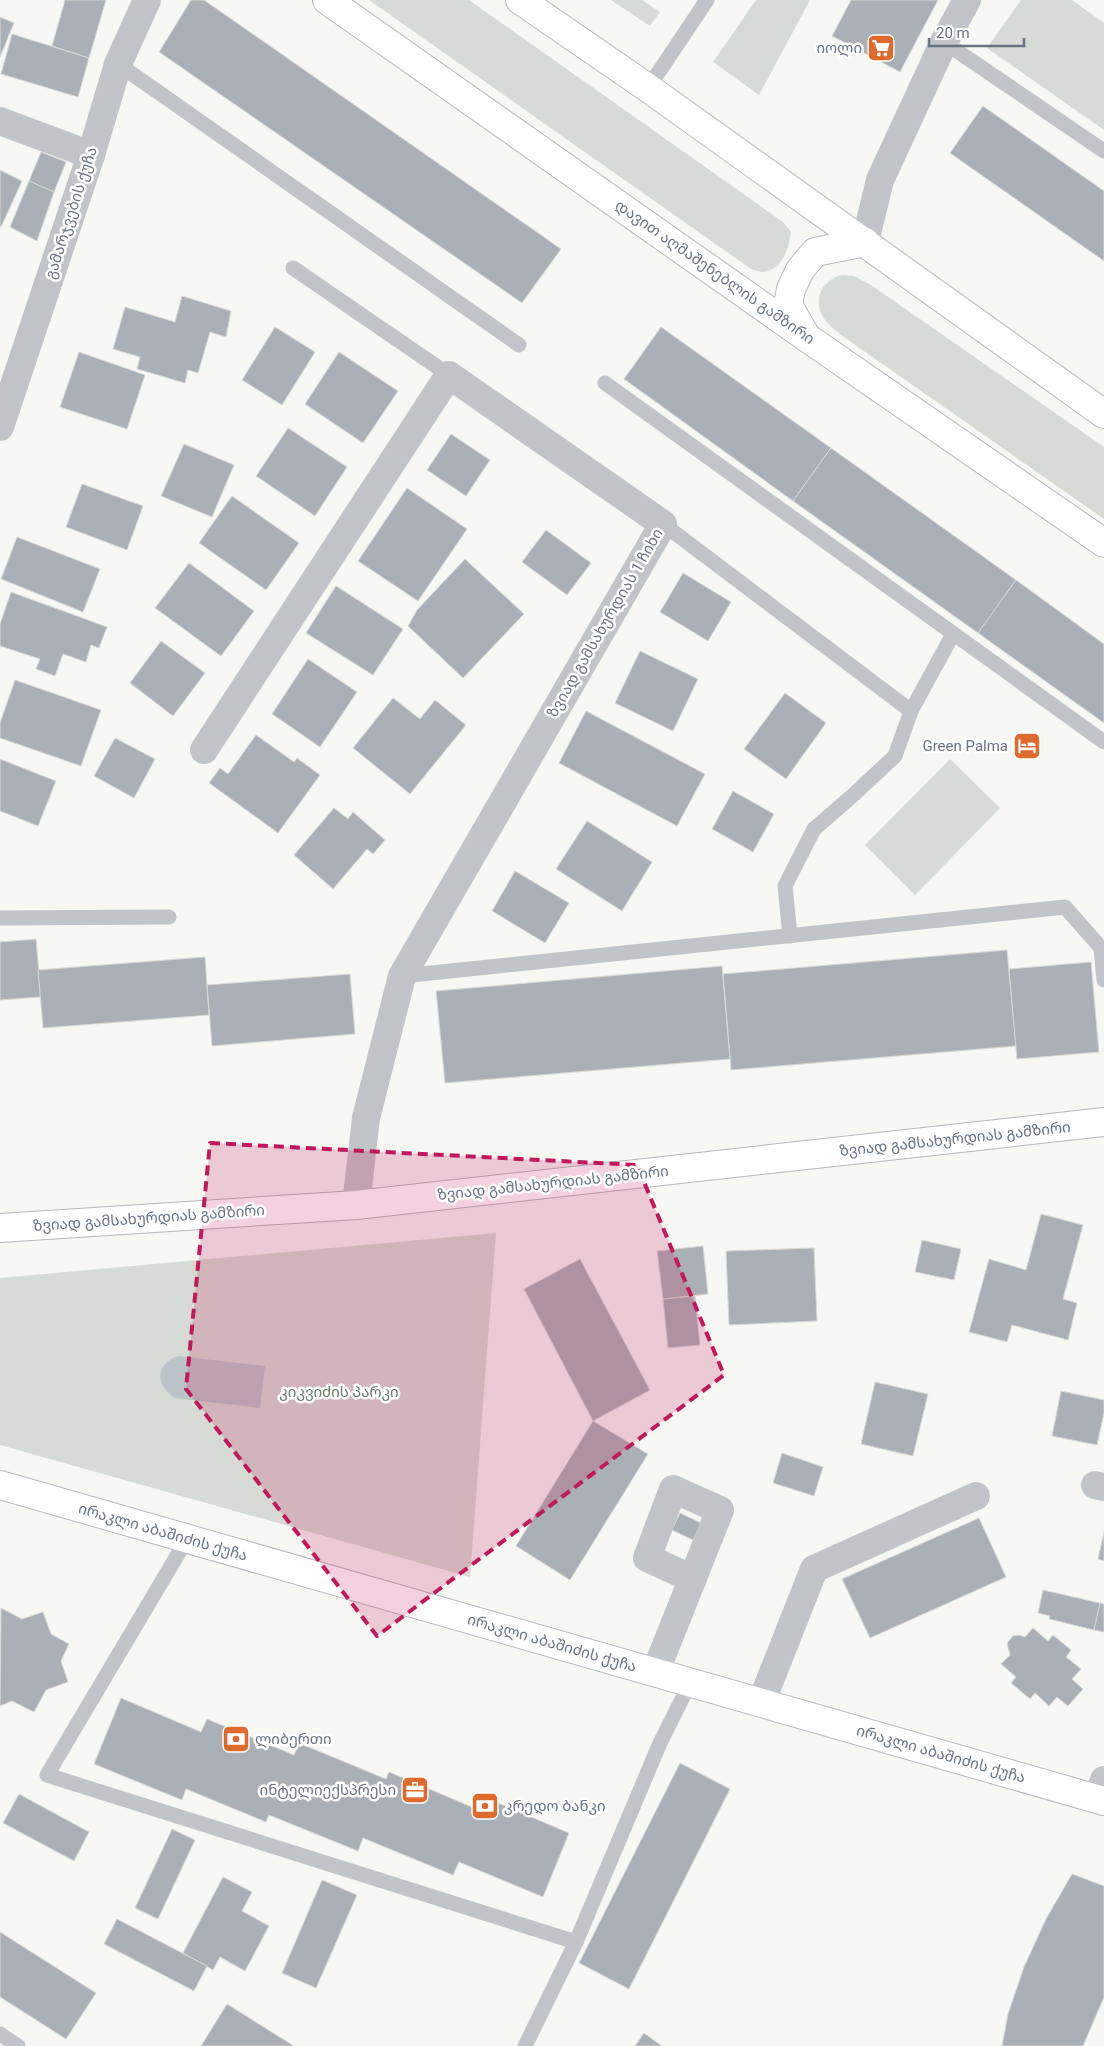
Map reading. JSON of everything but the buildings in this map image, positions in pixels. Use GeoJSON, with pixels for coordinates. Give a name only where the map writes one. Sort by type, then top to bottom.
{"type":"FeatureCollection","features":[{"type":"Feature","properties":{"kind":"main road","name":"დავით აღმაშენებლის გამზირი"},"geometry":{"type":"LineString","coordinates":[[327,0],[806,337],[1104,543]]}},
{"type":"Feature","properties":{"kind":"main road"},"geometry":{"type":"LineString","coordinates":[[520,0],[648,88],[1104,414]]}},
{"type":"Feature","properties":{"kind":"main road"},"geometry":{"type":"LineString","coordinates":[[806,337],[788,306],[791,289],[800,270],[815,252],[865,242]]}},
{"type":"Feature","properties":{"kind":"main road","name":"ზვიად გამსახურდიას გამზირი"},"geometry":{"type":"LineString","coordinates":[[0,1228],[356,1205],[1104,1122]]}},
{"type":"Feature","properties":{"kind":"main road","name":"ირაკლი აბაშიძის ქუჩა"},"geometry":{"type":"LineString","coordinates":[[1,1487],[761,1703],[1102,1793]]}},
{"type":"Feature","properties":{"kind":"street","name":"გამარჯვების ქუჩა"},"geometry":{"type":"LineString","coordinates":[[1,421],[91,155],[118,64],[147,0]]}},
{"type":"Feature","properties":{"kind":"street"},"geometry":{"type":"LineString","coordinates":[[865,242],[880,180],[944,42],[968,0]]}},
{"type":"Feature","properties":{"kind":"street"},"geometry":{"type":"LineString","coordinates":[[0,121],[91,155]]}},
{"type":"Feature","properties":{"kind":"street"},"geometry":{"type":"LineString","coordinates":[[204,750],[449,375]]}},
{"type":"Feature","properties":{"kind":"street","name":"ზვიად გამსახურდიას 1 ჩიხი"},"geometry":{"type":"LineString","coordinates":[[356,1205],[366,1118],[402,976],[663,524],[449,375]]}},
{"type":"Feature","properties":{"kind":"street"},"geometry":{"type":"LineString","coordinates":[[761,1703],[814,1569],[976,1496]]}},
{"type":"Feature","properties":{"kind":"street"},"geometry":{"type":"LineString","coordinates":[[655,1673],[693,1579]]}},
{"type":"Feature","properties":{"kind":"lane"},"geometry":{"type":"LineString","coordinates":[[648,88],[707,0]]}},
{"type":"Feature","properties":{"kind":"lane"},"geometry":{"type":"LineString","coordinates":[[944,42],[1104,151]]}},
{"type":"Feature","properties":{"kind":"lane"},"geometry":{"type":"LineString","coordinates":[[118,64],[519,345]]}},
{"type":"Feature","properties":{"kind":"lane"},"geometry":{"type":"LineString","coordinates":[[292,268],[449,375]]}},
{"type":"Feature","properties":{"kind":"lane"},"geometry":{"type":"LineString","coordinates":[[605,383],[1104,742]]}},
{"type":"Feature","properties":{"kind":"lane"},"geometry":{"type":"LineString","coordinates":[[663,524],[911,711]]}},
{"type":"Feature","properties":{"kind":"lane"},"geometry":{"type":"LineString","coordinates":[[790,936],[785,886],[814,829],[895,756],[911,711],[953,634]]}},
{"type":"Feature","properties":{"kind":"lane"},"geometry":{"type":"LineString","coordinates":[[402,976],[1065,907],[1102,947],[1104,980]]}},
{"type":"Feature","properties":{"kind":"lane"},"geometry":{"type":"LineString","coordinates":[[0,918],[169,917]]}},
{"type":"Feature","properties":{"kind":"lane"},"geometry":{"type":"LineString","coordinates":[[187,1539],[47,1775],[576,1942]]}},
{"type":"Feature","properties":{"kind":"lane"},"geometry":{"type":"LineString","coordinates":[[525,2046],[576,1942],[660,1743],[690,1683]]}},
{"type":"Feature","properties":{"kind":"lane"},"geometry":{"type":"LineString","coordinates":[[0,2034],[18,2046]]}},
{"type":"Feature","properties":{"kind":"highlighted area"},"geometry":{"type":"Polygon","coordinates":[[[210,1143],[637,1165],[724,1375],[377,1636],[186,1389],[210,1143]]]}},
{"type":"Feature","properties":{"kind":"green space"},"geometry":{"type":"Polygon","coordinates":[[[369,0],[469,0],[783,222],[791,232],[786,251],[780,263],[770,271],[761,272],[751,269],[369,0]]]}},
{"type":"Feature","properties":{"kind":"green space"},"geometry":{"type":"Polygon","coordinates":[[[611,0],[642,0],[660,12],[650,26],[611,0]]]}},
{"type":"Feature","properties":{"kind":"green space"},"geometry":{"type":"Polygon","coordinates":[[[756,0],[810,0],[759,95],[713,62],[756,0]]]}},
{"type":"Feature","properties":{"kind":"green space"},"geometry":{"type":"Polygon","coordinates":[[[1021,0],[1072,0],[1104,23],[1104,130],[987,48],[1021,0]]]}},
{"type":"Feature","properties":{"kind":"green space"},"geometry":{"type":"Polygon","coordinates":[[[842,275],[854,276],[871,285],[1104,447],[1104,519],[830,326],[822,315],[819,302],[820,295],[830,280],[842,275]]]}},
{"type":"Feature","properties":{"kind":"green space"},"geometry":{"type":"Polygon","coordinates":[[[950,759],[1000,808],[915,895],[865,845],[950,759]]]}},
{"type":"Feature","properties":{"kind":"green space","name":"კიკვიძის პარკი"},"geometry":{"type":"Polygon","coordinates":[[[496,1233],[470,1577],[0,1445],[0,1278],[496,1233]]]}},
{"type":"Feature","properties":{"kind":"shaded area"},"geometry":{"type":"Polygon","coordinates":[[[178,1356],[265,1366],[260,1408],[175,1398],[164,1388],[160,1375],[165,1364],[178,1356]]]}},
{"type":"Feature","properties":{"kind":"place","name":"იოლი"},"geometry":{"type":"Point","coordinates":[881,48]}},
{"type":"Feature","properties":{"kind":"place","name":"Green Palma"},"geometry":{"type":"Point","coordinates":[1027,746]}},
{"type":"Feature","properties":{"kind":"place","name":"ლიბერთი"},"geometry":{"type":"Point","coordinates":[236,1739]}},
{"type":"Feature","properties":{"kind":"place","name":"ინტელიექსპრესი"},"geometry":{"type":"Point","coordinates":[415,1790]}},
{"type":"Feature","properties":{"kind":"place","name":"კრედო ბანკი"},"geometry":{"type":"Point","coordinates":[485,1806]}}]}
